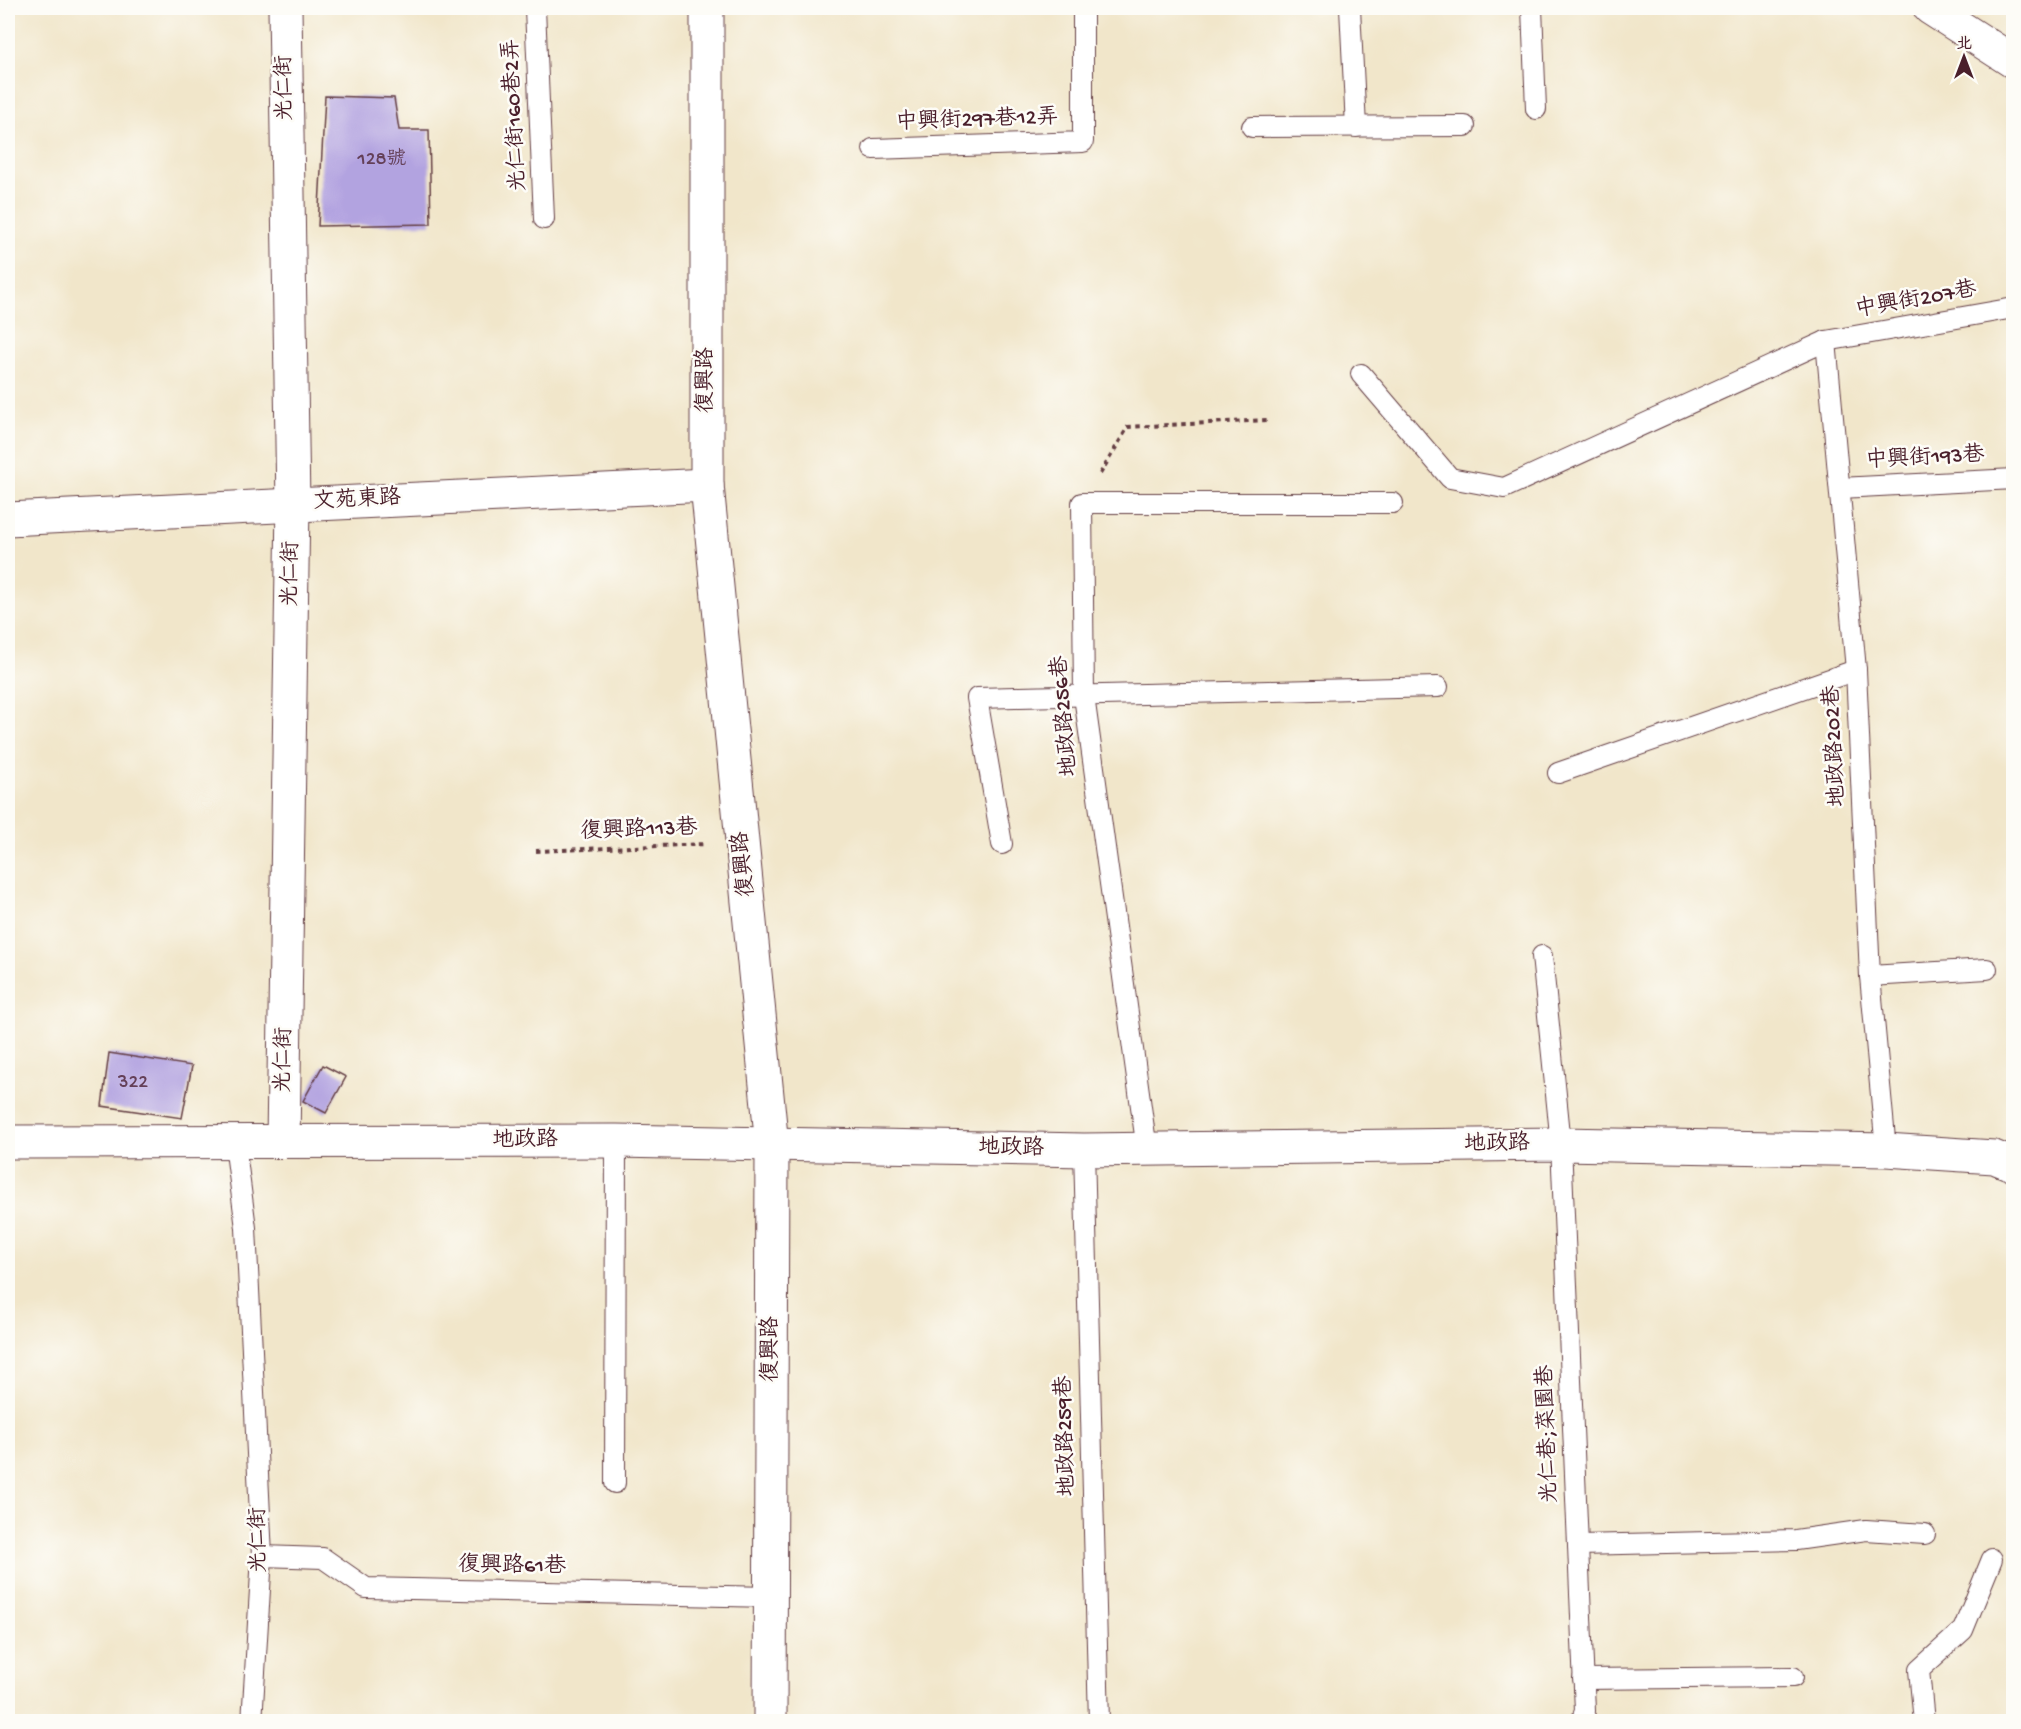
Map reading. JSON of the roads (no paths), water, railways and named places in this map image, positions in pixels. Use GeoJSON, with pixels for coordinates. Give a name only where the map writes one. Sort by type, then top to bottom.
{"type":"FeatureCollection","features":[{"type":"Feature","properties":{"kind":"street","name":"光仁街"},"geometry":{"type":"LineString","coordinates":[[284,1141],[293,504],[285,8]]}},
{"type":"Feature","properties":{"kind":"street","name":"復興路"},"geometry":{"type":"LineString","coordinates":[[707,8],[707,485],[772,1146],[770,1722]]}},
{"type":"Feature","properties":{"kind":"street"},"geometry":{"type":"LineString","coordinates":[[1930,8],[2013,62]]}},
{"type":"Feature","properties":{"kind":"street","name":"文苑東路"},"geometry":{"type":"LineString","coordinates":[[8,519],[707,485]]}},
{"type":"Feature","properties":{"kind":"street","name":"地政路"},"geometry":{"type":"LineString","coordinates":[[8,1142],[235,1144],[284,1141],[616,1141],[772,1146],[1084,1150],[1561,1144],[1886,1150],[1994,1157],[2013,1165]]}},
{"type":"Feature","properties":{"kind":"lane","name":"光仁街160巷2弄"},"geometry":{"type":"LineString","coordinates":[[535,8],[544,219]]}},
{"type":"Feature","properties":{"kind":"lane","name":"中興街297巷12弄"},"geometry":{"type":"LineString","coordinates":[[873,149],[1083,141],[1083,8]]}},
{"type":"Feature","properties":{"kind":"lane"},"geometry":{"type":"LineString","coordinates":[[1350,8],[1356,127]]}},
{"type":"Feature","properties":{"kind":"lane"},"geometry":{"type":"LineString","coordinates":[[1532,8],[1536,108]]}},
{"type":"Feature","properties":{"kind":"lane"},"geometry":{"type":"LineString","coordinates":[[1252,127],[1465,126]]}},
{"type":"Feature","properties":{"kind":"lane","name":"中興街207巷"},"geometry":{"type":"LineString","coordinates":[[1361,374],[1450,478],[1504,488],[1826,341],[2013,308]]}},
{"type":"Feature","properties":{"kind":"lane","name":"地政路202巷"},"geometry":{"type":"LineString","coordinates":[[1826,341],[1856,670],[1870,976],[1886,1150]]}},
{"type":"Feature","properties":{"kind":"lane","name":"中興街193巷"},"geometry":{"type":"LineString","coordinates":[[1840,488],[2013,479]]}},
{"type":"Feature","properties":{"kind":"lane","name":"地政路256巷"},"geometry":{"type":"LineString","coordinates":[[1147,1150],[1084,696],[1082,502],[1393,502]]}},
{"type":"Feature","properties":{"kind":"lane"},"geometry":{"type":"LineString","coordinates":[[1558,773],[1856,670]]}},
{"type":"Feature","properties":{"kind":"lane"},"geometry":{"type":"LineString","coordinates":[[1002,844],[977,698],[1438,687]]}},
{"type":"Feature","properties":{"kind":"lane","name":"光仁巷;菜園巷"},"geometry":{"type":"LineString","coordinates":[[1542,956],[1561,1144],[1585,1711],[1581,1722]]}},
{"type":"Feature","properties":{"kind":"lane"},"geometry":{"type":"LineString","coordinates":[[1870,976],[1987,969]]}},
{"type":"Feature","properties":{"kind":"lane"},"geometry":{"type":"LineString","coordinates":[[615,1483],[616,1141]]}},
{"type":"Feature","properties":{"kind":"lane","name":"光仁街"},"geometry":{"type":"LineString","coordinates":[[235,1144],[246,1228],[262,1556],[252,1722]]}},
{"type":"Feature","properties":{"kind":"lane","name":"地政路259巷"},"geometry":{"type":"LineString","coordinates":[[1084,1150],[1099,1722]]}},
{"type":"Feature","properties":{"kind":"lane"},"geometry":{"type":"LineString","coordinates":[[1578,1545],[1796,1540],[1866,1530],[1925,1534]]}},
{"type":"Feature","properties":{"kind":"lane","name":"復興路61巷"},"geometry":{"type":"LineString","coordinates":[[262,1556],[323,1558],[366,1588],[770,1597]]}},
{"type":"Feature","properties":{"kind":"lane"},"geometry":{"type":"LineString","coordinates":[[1924,1722],[1919,1670],[1963,1630],[1992,1559]]}},
{"type":"Feature","properties":{"kind":"lane"},"geometry":{"type":"LineString","coordinates":[[1583,1679],[1793,1677]]}}]}
